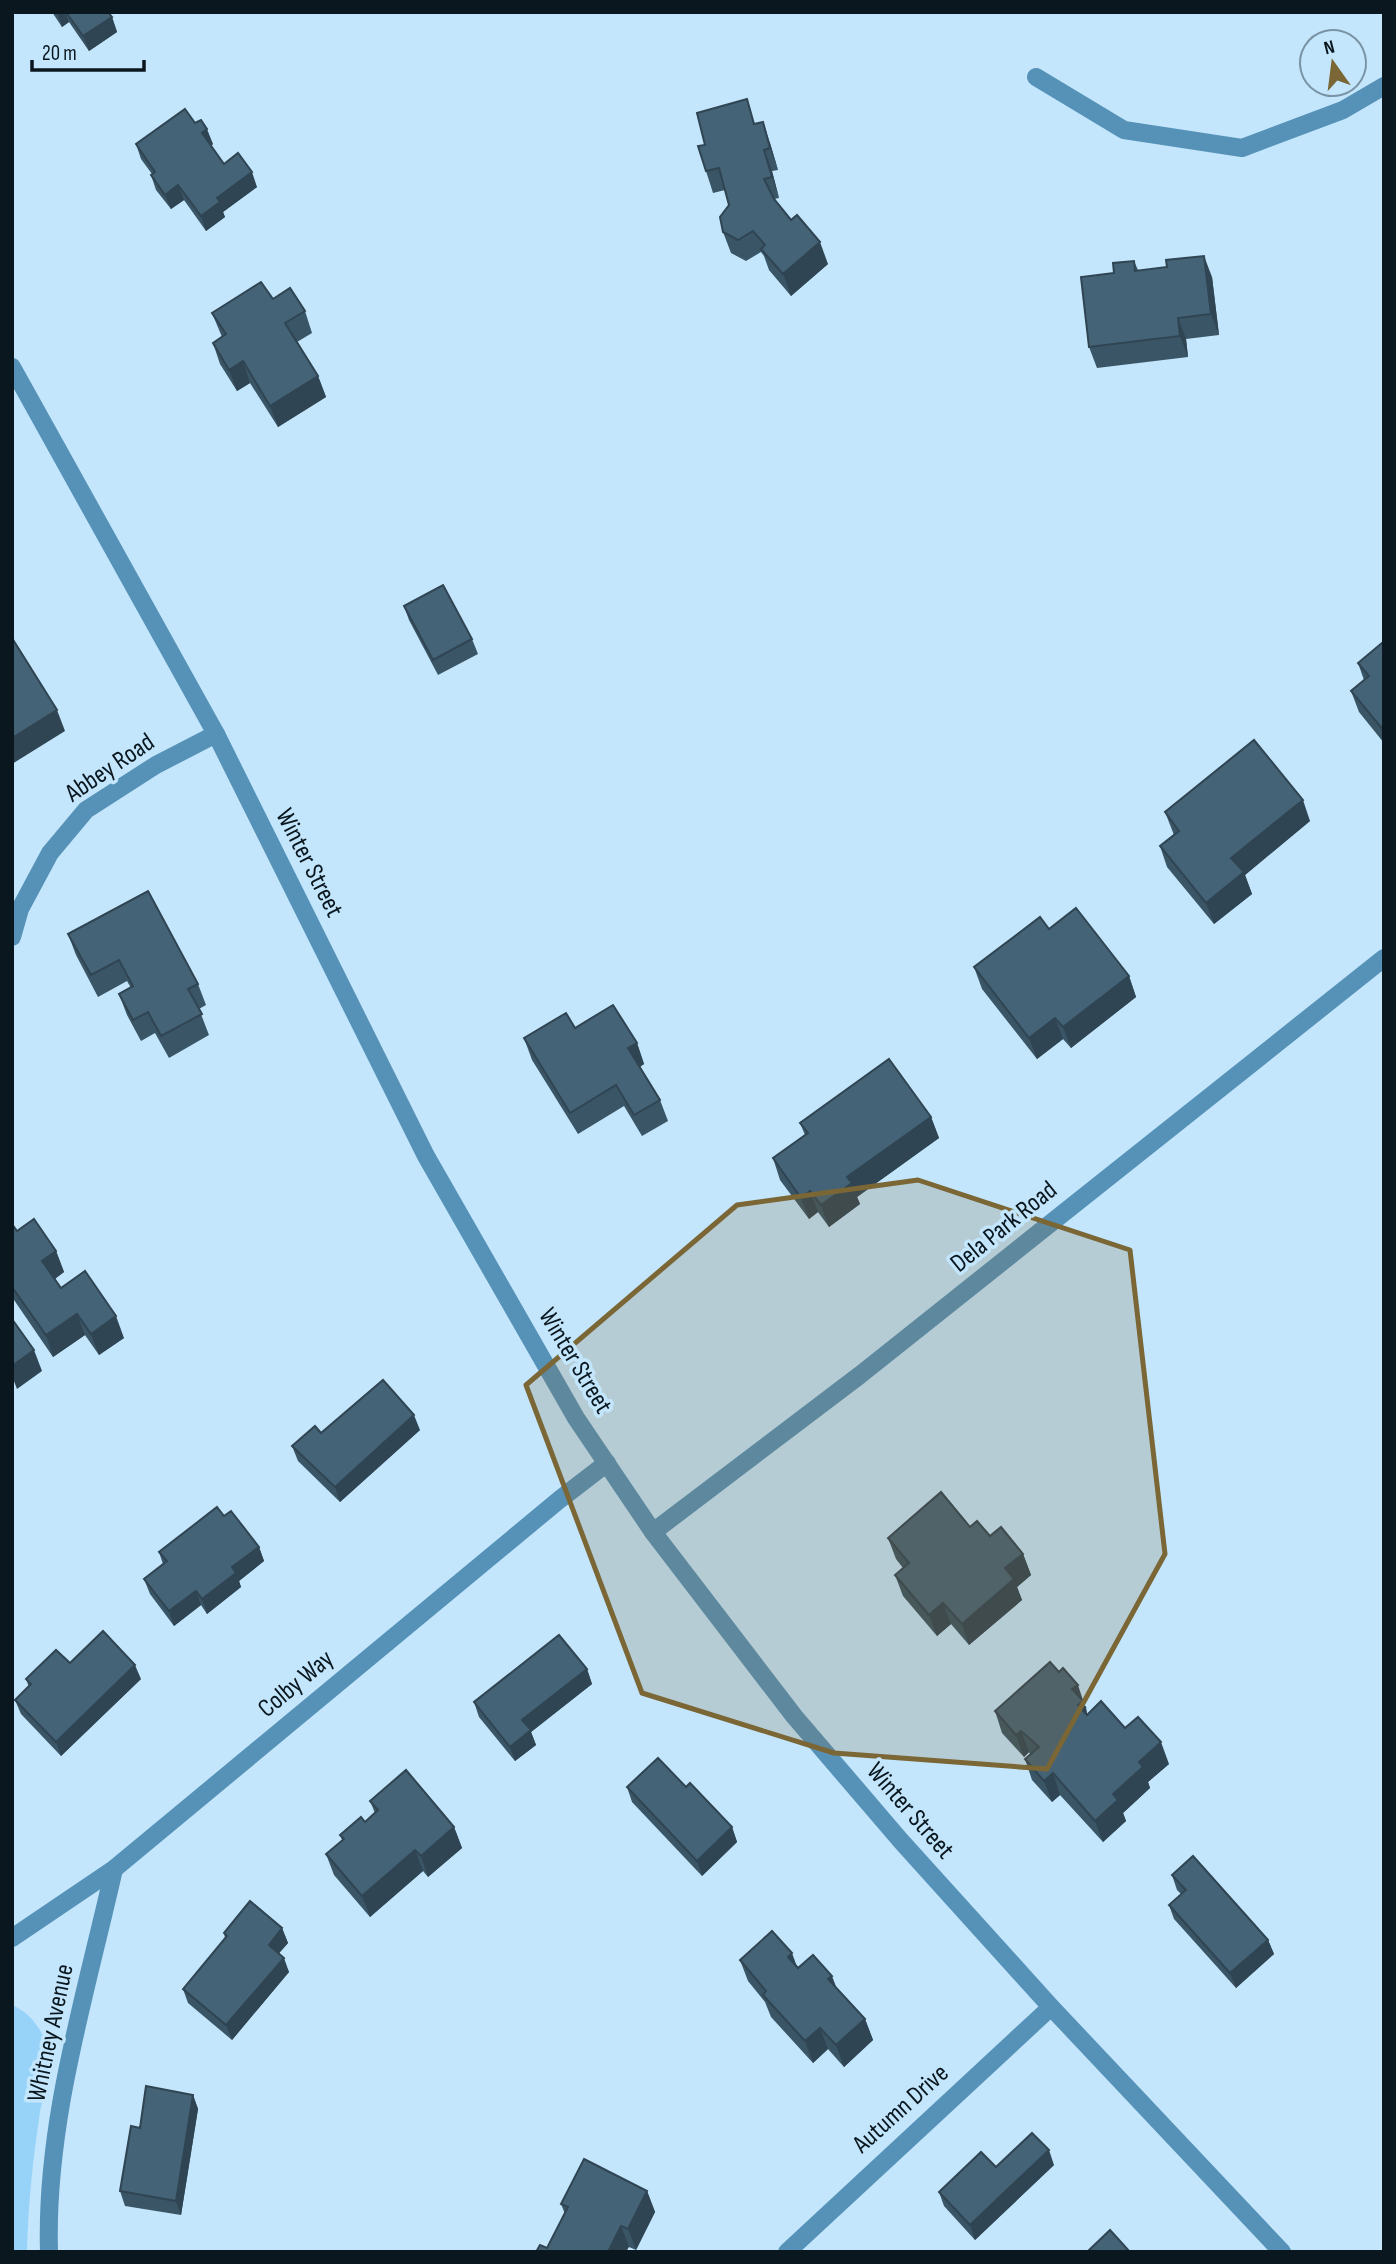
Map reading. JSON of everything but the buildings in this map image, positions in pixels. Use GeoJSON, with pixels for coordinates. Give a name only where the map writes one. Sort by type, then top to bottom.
{"type":"FeatureCollection","features":[{"type":"Feature","properties":{"kind":"street"},"geometry":{"type":"LineString","coordinates":[[1036,77],[1124,130],[1242,148],[1343,110],[1384,86]]}},
{"type":"Feature","properties":{"kind":"street","name":"Winter Street"},"geometry":{"type":"LineString","coordinates":[[12,367],[216,734],[426,1156],[576,1418],[653,1532],[794,1717],[1051,2007],[1282,2252]]}},
{"type":"Feature","properties":{"kind":"street","name":"Abbey Road"},"geometry":{"type":"LineString","coordinates":[[12,937],[20,909],[50,853],[86,810],[156,765],[216,734]]}},
{"type":"Feature","properties":{"kind":"street","name":"Dela Park Road"},"geometry":{"type":"LineString","coordinates":[[653,1532],[860,1375],[1384,958]]}},
{"type":"Feature","properties":{"kind":"street","name":"Colby Way"},"geometry":{"type":"LineString","coordinates":[[12,1938],[114,1869],[607,1463]]}},
{"type":"Feature","properties":{"kind":"street","name":"Whitney Avenue"},"geometry":{"type":"LineString","coordinates":[[49,2252],[48,2208],[61,2106],[114,1869]]}},
{"type":"Feature","properties":{"kind":"street","name":"Autumn Drive"},"geometry":{"type":"LineString","coordinates":[[787,2252],[1051,2007]]}},
{"type":"Feature","properties":{"kind":"highlighted area"},"geometry":{"type":"Polygon","coordinates":[[[918,1180],[1130,1250],[1165,1554],[1047,1769],[834,1753],[642,1693],[526,1385],[737,1205],[918,1180]]]}},
{"type":"Feature","properties":{"kind":"shaded area"},"geometry":{"type":"Polygon","coordinates":[[[12,2005],[28,2015],[40,2030],[51,2065],[35,2147],[27,2252],[12,2252],[12,2005]]]}}]}
